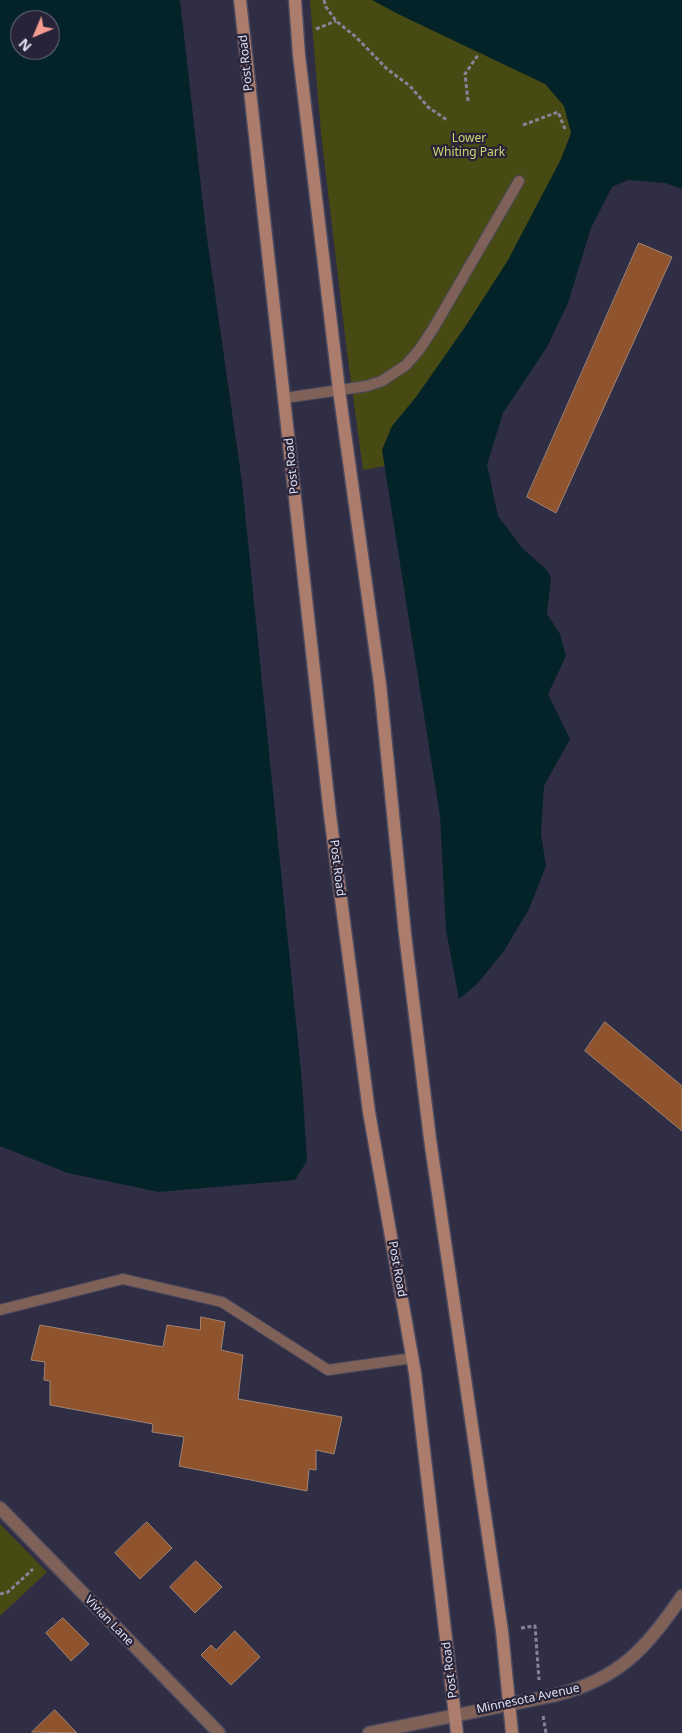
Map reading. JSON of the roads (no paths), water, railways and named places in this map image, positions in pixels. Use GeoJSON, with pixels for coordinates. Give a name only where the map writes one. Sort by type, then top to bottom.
{"type":"FeatureCollection","features":[{"type":"Feature","properties":{"kind":"main road","name":"Post Road"},"geometry":{"type":"LineString","coordinates":[[240,0],[330,815],[369,1112],[412,1358],[457,1733]]}},
{"type":"Feature","properties":{"kind":"main road"},"geometry":{"type":"LineString","coordinates":[[296,0],[299,55],[339,390],[380,684],[405,934],[430,1139],[502,1631],[512,1733]]}},
{"type":"Feature","properties":{"kind":"street","name":"Vivian Lane"},"geometry":{"type":"LineString","coordinates":[[0,1508],[219,1733]]}},
{"type":"Feature","properties":{"kind":"street","name":"Minnesota Avenue"},"geometry":{"type":"LineString","coordinates":[[369,1733],[578,1689],[599,1681],[616,1670],[647,1644],[682,1596]]}},
{"type":"Feature","properties":{"kind":"lane"},"geometry":{"type":"LineString","coordinates":[[285,398],[367,386],[382,381],[406,365],[419,350],[520,180]]}},
{"type":"Feature","properties":{"kind":"lane"},"geometry":{"type":"LineString","coordinates":[[0,1310],[123,1279],[222,1302],[328,1370],[412,1358]]}},
{"type":"Feature","properties":{"kind":"park label","name":"Lower Whiting Park"},"geometry":{"type":"Point","coordinates":[469,146]}}]}
